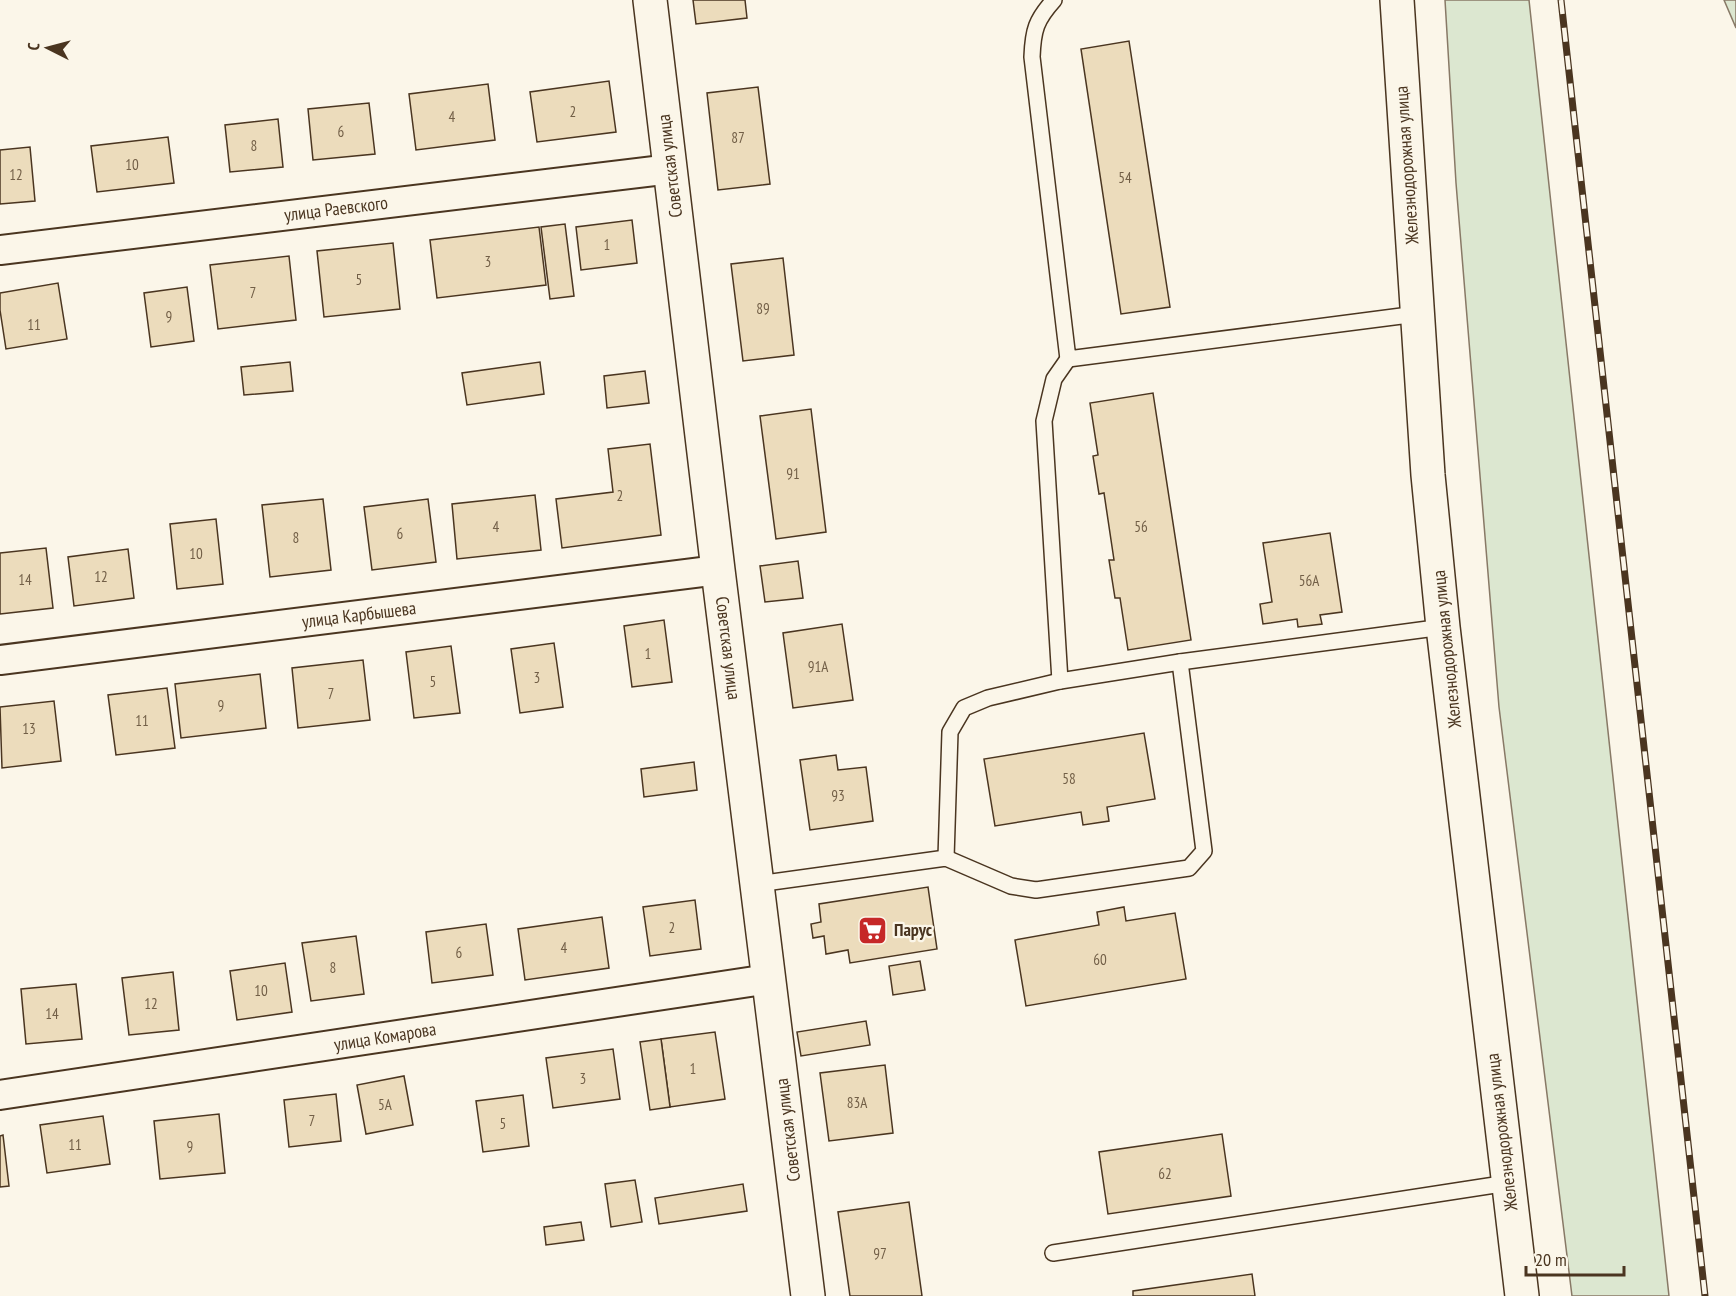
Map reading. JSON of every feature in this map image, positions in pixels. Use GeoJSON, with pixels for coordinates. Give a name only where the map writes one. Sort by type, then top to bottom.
{"type":"FeatureCollection","features":[{"type":"Feature","properties":{"kind":"street","name":"Советская улица"},"geometry":{"type":"LineString","coordinates":[[650,0],[808,1296]]}},
{"type":"Feature","properties":{"kind":"street","name":"Железнодорожная улица"},"geometry":{"type":"LineString","coordinates":[[1397,0],[1428,475],[1443,627],[1522,1296]]}},
{"type":"Feature","properties":{"kind":"street","name":"улица Раевского"},"geometry":{"type":"LineString","coordinates":[[0,250],[671,169]]}},
{"type":"Feature","properties":{"kind":"street","name":"улица Карбышева"},"geometry":{"type":"LineString","coordinates":[[0,660],[718,570]]}},
{"type":"Feature","properties":{"kind":"street","name":"улица Комарова"},"geometry":{"type":"LineString","coordinates":[[0,1095],[769,979]]}},
{"type":"Feature","properties":{"kind":"lane"},"geometry":{"type":"LineString","coordinates":[[1054,0],[1041,15],[1033,37],[1032,57],[1068,359],[1054,379],[1044,421],[1060,681]]}},
{"type":"Feature","properties":{"kind":"lane"},"geometry":{"type":"LineString","coordinates":[[1068,359],[1417,314]]}},
{"type":"Feature","properties":{"kind":"lane"},"geometry":{"type":"LineString","coordinates":[[946,858],[950,732],[964,708],[988,698],[1060,681],[1180,662],[1443,627]]}},
{"type":"Feature","properties":{"kind":"lane"},"geometry":{"type":"LineString","coordinates":[[757,884],[946,858],[1011,886],[1036,890],[1189,868],[1204,851],[1180,662]]}},
{"type":"Feature","properties":{"kind":"lane"},"geometry":{"type":"LineString","coordinates":[[1053,1252],[1508,1183]]}},
{"type":"Feature","properties":{"kind":"green space"},"geometry":{"type":"Polygon","coordinates":[[[1445,0],[1529,0],[1669,1296],[1572,1296],[1499,707],[1456,183],[1445,0]]]}},
{"type":"Feature","properties":{"kind":"green space"},"geometry":{"type":"Polygon","coordinates":[[[1724,0],[1736,0],[1736,28],[1724,0]]]}},
{"type":"Feature","properties":{"kind":"building"},"geometry":{"type":"Polygon","coordinates":[[[693,0],[745,0],[747,18],[696,24],[693,0]]]}},
{"type":"Feature","properties":{"kind":"building"},"geometry":{"type":"Polygon","coordinates":[[[1129,41],[1170,307],[1121,314],[1081,49],[1129,41]]]}},
{"type":"Feature","properties":{"kind":"building"},"geometry":{"type":"Polygon","coordinates":[[[609,81],[616,132],[537,142],[530,92],[609,81]]]}},
{"type":"Feature","properties":{"kind":"building"},"geometry":{"type":"Polygon","coordinates":[[[488,84],[495,140],[416,150],[409,94],[488,84]]]}},
{"type":"Feature","properties":{"kind":"building"},"geometry":{"type":"Polygon","coordinates":[[[758,87],[770,184],[718,190],[707,93],[758,87]]]}},
{"type":"Feature","properties":{"kind":"building"},"geometry":{"type":"Polygon","coordinates":[[[369,103],[375,154],[313,160],[308,109],[369,103]]]}},
{"type":"Feature","properties":{"kind":"building"},"geometry":{"type":"Polygon","coordinates":[[[278,119],[283,167],[230,172],[225,125],[278,119]]]}},
{"type":"Feature","properties":{"kind":"building"},"geometry":{"type":"Polygon","coordinates":[[[168,137],[174,183],[97,192],[91,146],[168,137]]]}},
{"type":"Feature","properties":{"kind":"building"},"geometry":{"type":"Polygon","coordinates":[[[30,147],[35,201],[0,204],[0,150],[30,147]]]}},
{"type":"Feature","properties":{"kind":"building"},"geometry":{"type":"Polygon","coordinates":[[[632,220],[637,263],[581,270],[576,227],[632,220]]]}},
{"type":"Feature","properties":{"kind":"building"},"geometry":{"type":"Polygon","coordinates":[[[565,224],[574,296],[550,299],[541,227],[565,224]]]}},
{"type":"Feature","properties":{"kind":"building"},"geometry":{"type":"Polygon","coordinates":[[[539,227],[546,285],[437,298],[430,240],[539,227]]]}},
{"type":"Feature","properties":{"kind":"building"},"geometry":{"type":"Polygon","coordinates":[[[393,243],[400,309],[324,317],[317,251],[393,243]]]}},
{"type":"Feature","properties":{"kind":"building"},"geometry":{"type":"Polygon","coordinates":[[[289,256],[296,320],[218,329],[210,265],[289,256]]]}},
{"type":"Feature","properties":{"kind":"building"},"geometry":{"type":"Polygon","coordinates":[[[783,258],[794,355],[743,361],[731,264],[783,258]]]}},
{"type":"Feature","properties":{"kind":"building"},"geometry":{"type":"Polygon","coordinates":[[[58,283],[67,339],[6,349],[0,310],[0,293],[58,283]]]}},
{"type":"Feature","properties":{"kind":"building"},"geometry":{"type":"Polygon","coordinates":[[[187,287],[194,341],[151,347],[144,293],[187,287]]]}},
{"type":"Feature","properties":{"kind":"building"},"geometry":{"type":"Polygon","coordinates":[[[290,362],[293,391],[244,395],[241,367],[290,362]]]}},
{"type":"Feature","properties":{"kind":"building"},"geometry":{"type":"Polygon","coordinates":[[[540,362],[544,394],[467,405],[462,373],[540,362]]]}},
{"type":"Feature","properties":{"kind":"building"},"geometry":{"type":"Polygon","coordinates":[[[645,371],[649,403],[607,408],[604,376],[645,371]]]}},
{"type":"Feature","properties":{"kind":"building"},"geometry":{"type":"Polygon","coordinates":[[[1153,393],[1191,640],[1128,650],[1120,598],[1115,598],[1109,560],[1114,560],[1104,493],[1099,494],[1093,456],[1098,455],[1090,403],[1153,393]]]}},
{"type":"Feature","properties":{"kind":"building"},"geometry":{"type":"Polygon","coordinates":[[[811,409],[826,532],[776,539],[760,416],[811,409]]]}},
{"type":"Feature","properties":{"kind":"building"},"geometry":{"type":"Polygon","coordinates":[[[650,444],[661,535],[562,548],[556,499],[613,492],[608,449],[650,444]]]}},
{"type":"Feature","properties":{"kind":"building"},"geometry":{"type":"Polygon","coordinates":[[[535,495],[541,550],[457,559],[452,504],[535,495]]]}},
{"type":"Feature","properties":{"kind":"building"},"geometry":{"type":"Polygon","coordinates":[[[323,499],[331,570],[270,577],[262,505],[323,499]]]}},
{"type":"Feature","properties":{"kind":"building"},"geometry":{"type":"Polygon","coordinates":[[[428,499],[436,562],[372,570],[364,507],[428,499]]]}},
{"type":"Feature","properties":{"kind":"building"},"geometry":{"type":"Polygon","coordinates":[[[216,519],[223,584],[177,589],[170,524],[216,519]]]}},
{"type":"Feature","properties":{"kind":"building"},"geometry":{"type":"Polygon","coordinates":[[[1330,533],[1342,612],[1320,615],[1322,624],[1298,627],[1297,619],[1263,624],[1260,604],[1272,602],[1263,543],[1330,533]]]}},
{"type":"Feature","properties":{"kind":"building"},"geometry":{"type":"Polygon","coordinates":[[[46,548],[53,608],[0,614],[0,553],[46,548]]]}},
{"type":"Feature","properties":{"kind":"building"},"geometry":{"type":"Polygon","coordinates":[[[128,549],[134,598],[74,606],[68,557],[128,549]]]}},
{"type":"Feature","properties":{"kind":"building"},"geometry":{"type":"Polygon","coordinates":[[[798,561],[803,598],[765,602],[760,566],[798,561]]]}},
{"type":"Feature","properties":{"kind":"building"},"geometry":{"type":"Polygon","coordinates":[[[664,620],[672,682],[632,687],[624,626],[664,620]]]}},
{"type":"Feature","properties":{"kind":"building"},"geometry":{"type":"Polygon","coordinates":[[[842,624],[853,700],[793,708],[783,633],[842,624]]]}},
{"type":"Feature","properties":{"kind":"building"},"geometry":{"type":"Polygon","coordinates":[[[554,643],[563,707],[520,713],[511,649],[554,643]]]}},
{"type":"Feature","properties":{"kind":"building"},"geometry":{"type":"Polygon","coordinates":[[[451,646],[460,713],[414,718],[406,652],[451,646]]]}},
{"type":"Feature","properties":{"kind":"building"},"geometry":{"type":"Polygon","coordinates":[[[363,660],[370,720],[298,728],[292,668],[363,660]]]}},
{"type":"Feature","properties":{"kind":"building"},"geometry":{"type":"Polygon","coordinates":[[[260,674],[266,728],[181,738],[175,684],[260,674]]]}},
{"type":"Feature","properties":{"kind":"building"},"geometry":{"type":"Polygon","coordinates":[[[167,688],[175,748],[116,755],[108,695],[167,688]]]}},
{"type":"Feature","properties":{"kind":"building"},"geometry":{"type":"Polygon","coordinates":[[[54,701],[61,761],[2,768],[0,707],[54,701]]]}},
{"type":"Feature","properties":{"kind":"building"},"geometry":{"type":"Polygon","coordinates":[[[1144,733],[1155,799],[1107,807],[1109,821],[1083,825],[1081,812],[995,826],[984,759],[1144,733]]]}},
{"type":"Feature","properties":{"kind":"building"},"geometry":{"type":"Polygon","coordinates":[[[836,755],[838,770],[866,767],[873,821],[810,830],[800,760],[836,755]]]}},
{"type":"Feature","properties":{"kind":"building"},"geometry":{"type":"Polygon","coordinates":[[[694,762],[697,790],[644,797],[641,769],[694,762]]]}},
{"type":"Feature","properties":{"kind":"building","name":"Парус"},"geometry":{"type":"Polygon","coordinates":[[[928,887],[937,949],[850,963],[848,950],[826,954],[824,936],[813,938],[811,924],[821,922],[819,904],[928,887]]]}},
{"type":"Feature","properties":{"kind":"building"},"geometry":{"type":"Polygon","coordinates":[[[695,900],[701,949],[650,956],[643,907],[695,900]]]}},
{"type":"Feature","properties":{"kind":"building"},"geometry":{"type":"Polygon","coordinates":[[[1124,907],[1126,921],[1175,913],[1186,979],[1026,1006],[1015,940],[1099,925],[1097,912],[1124,907]]]}},
{"type":"Feature","properties":{"kind":"building"},"geometry":{"type":"Polygon","coordinates":[[[602,917],[609,968],[525,980],[518,929],[602,917]]]}},
{"type":"Feature","properties":{"kind":"building"},"geometry":{"type":"Polygon","coordinates":[[[486,924],[493,975],[432,983],[426,932],[486,924]]]}},
{"type":"Feature","properties":{"kind":"building"},"geometry":{"type":"Polygon","coordinates":[[[356,936],[364,994],[311,1001],[302,943],[356,936]]]}},
{"type":"Feature","properties":{"kind":"building"},"geometry":{"type":"Polygon","coordinates":[[[920,961],[925,990],[893,995],[889,966],[920,961]]]}},
{"type":"Feature","properties":{"kind":"building"},"geometry":{"type":"Polygon","coordinates":[[[285,963],[292,1012],[237,1020],[230,971],[285,963]]]}},
{"type":"Feature","properties":{"kind":"building"},"geometry":{"type":"Polygon","coordinates":[[[173,972],[179,1030],[129,1035],[122,978],[173,972]]]}},
{"type":"Feature","properties":{"kind":"building"},"geometry":{"type":"Polygon","coordinates":[[[76,984],[82,1039],[26,1044],[21,989],[76,984]]]}},
{"type":"Feature","properties":{"kind":"building"},"geometry":{"type":"Polygon","coordinates":[[[866,1021],[870,1045],[801,1056],[797,1032],[866,1021]]]}},
{"type":"Feature","properties":{"kind":"building"},"geometry":{"type":"Polygon","coordinates":[[[715,1032],[725,1099],[670,1107],[661,1039],[715,1032]]]}},
{"type":"Feature","properties":{"kind":"building"},"geometry":{"type":"Polygon","coordinates":[[[661,1039],[670,1107],[650,1110],[640,1042],[661,1039]]]}},
{"type":"Feature","properties":{"kind":"building"},"geometry":{"type":"Polygon","coordinates":[[[613,1049],[620,1099],[553,1108],[546,1058],[613,1049]]]}},
{"type":"Feature","properties":{"kind":"building"},"geometry":{"type":"Polygon","coordinates":[[[885,1065],[893,1133],[829,1141],[820,1073],[885,1065]]]}},
{"type":"Feature","properties":{"kind":"building"},"geometry":{"type":"Polygon","coordinates":[[[404,1076],[413,1125],[366,1134],[357,1085],[404,1076]]]}},
{"type":"Feature","properties":{"kind":"building"},"geometry":{"type":"Polygon","coordinates":[[[336,1094],[341,1141],[289,1147],[284,1100],[336,1094]]]}},
{"type":"Feature","properties":{"kind":"building"},"geometry":{"type":"Polygon","coordinates":[[[523,1095],[529,1146],[483,1152],[476,1101],[523,1095]]]}},
{"type":"Feature","properties":{"kind":"building"},"geometry":{"type":"Polygon","coordinates":[[[219,1114],[225,1173],[160,1179],[154,1121],[219,1114]]]}},
{"type":"Feature","properties":{"kind":"building"},"geometry":{"type":"Polygon","coordinates":[[[103,1116],[110,1164],[47,1173],[40,1125],[103,1116]]]}},
{"type":"Feature","properties":{"kind":"building"},"geometry":{"type":"Polygon","coordinates":[[[1222,1134],[1231,1196],[1108,1214],[1099,1152],[1222,1134]]]}},
{"type":"Feature","properties":{"kind":"building"},"geometry":{"type":"Polygon","coordinates":[[[3,1135],[9,1186],[0,1187],[0,1136],[3,1135]]]}},
{"type":"Feature","properties":{"kind":"building"},"geometry":{"type":"Polygon","coordinates":[[[635,1180],[642,1222],[611,1227],[605,1184],[635,1180]]]}},
{"type":"Feature","properties":{"kind":"building"},"geometry":{"type":"Polygon","coordinates":[[[743,1184],[747,1211],[659,1224],[655,1198],[743,1184]]]}},
{"type":"Feature","properties":{"kind":"building"},"geometry":{"type":"Polygon","coordinates":[[[909,1202],[922,1296],[850,1296],[838,1212],[909,1202]]]}},
{"type":"Feature","properties":{"kind":"building"},"geometry":{"type":"Polygon","coordinates":[[[581,1222],[584,1240],[546,1245],[544,1227],[581,1222]]]}},
{"type":"Feature","properties":{"kind":"building"},"geometry":{"type":"Polygon","coordinates":[[[1252,1274],[1255,1296],[1133,1296],[1133,1291],[1252,1274]]]}},
{"type":"Feature","properties":{"kind":"railway"},"geometry":{"type":"LineString","coordinates":[[1561,0],[1705,1296]]}},
{"type":"Feature","properties":{"kind":"place","name":"Парус"},"geometry":{"type":"Point","coordinates":[873,930]}}]}
